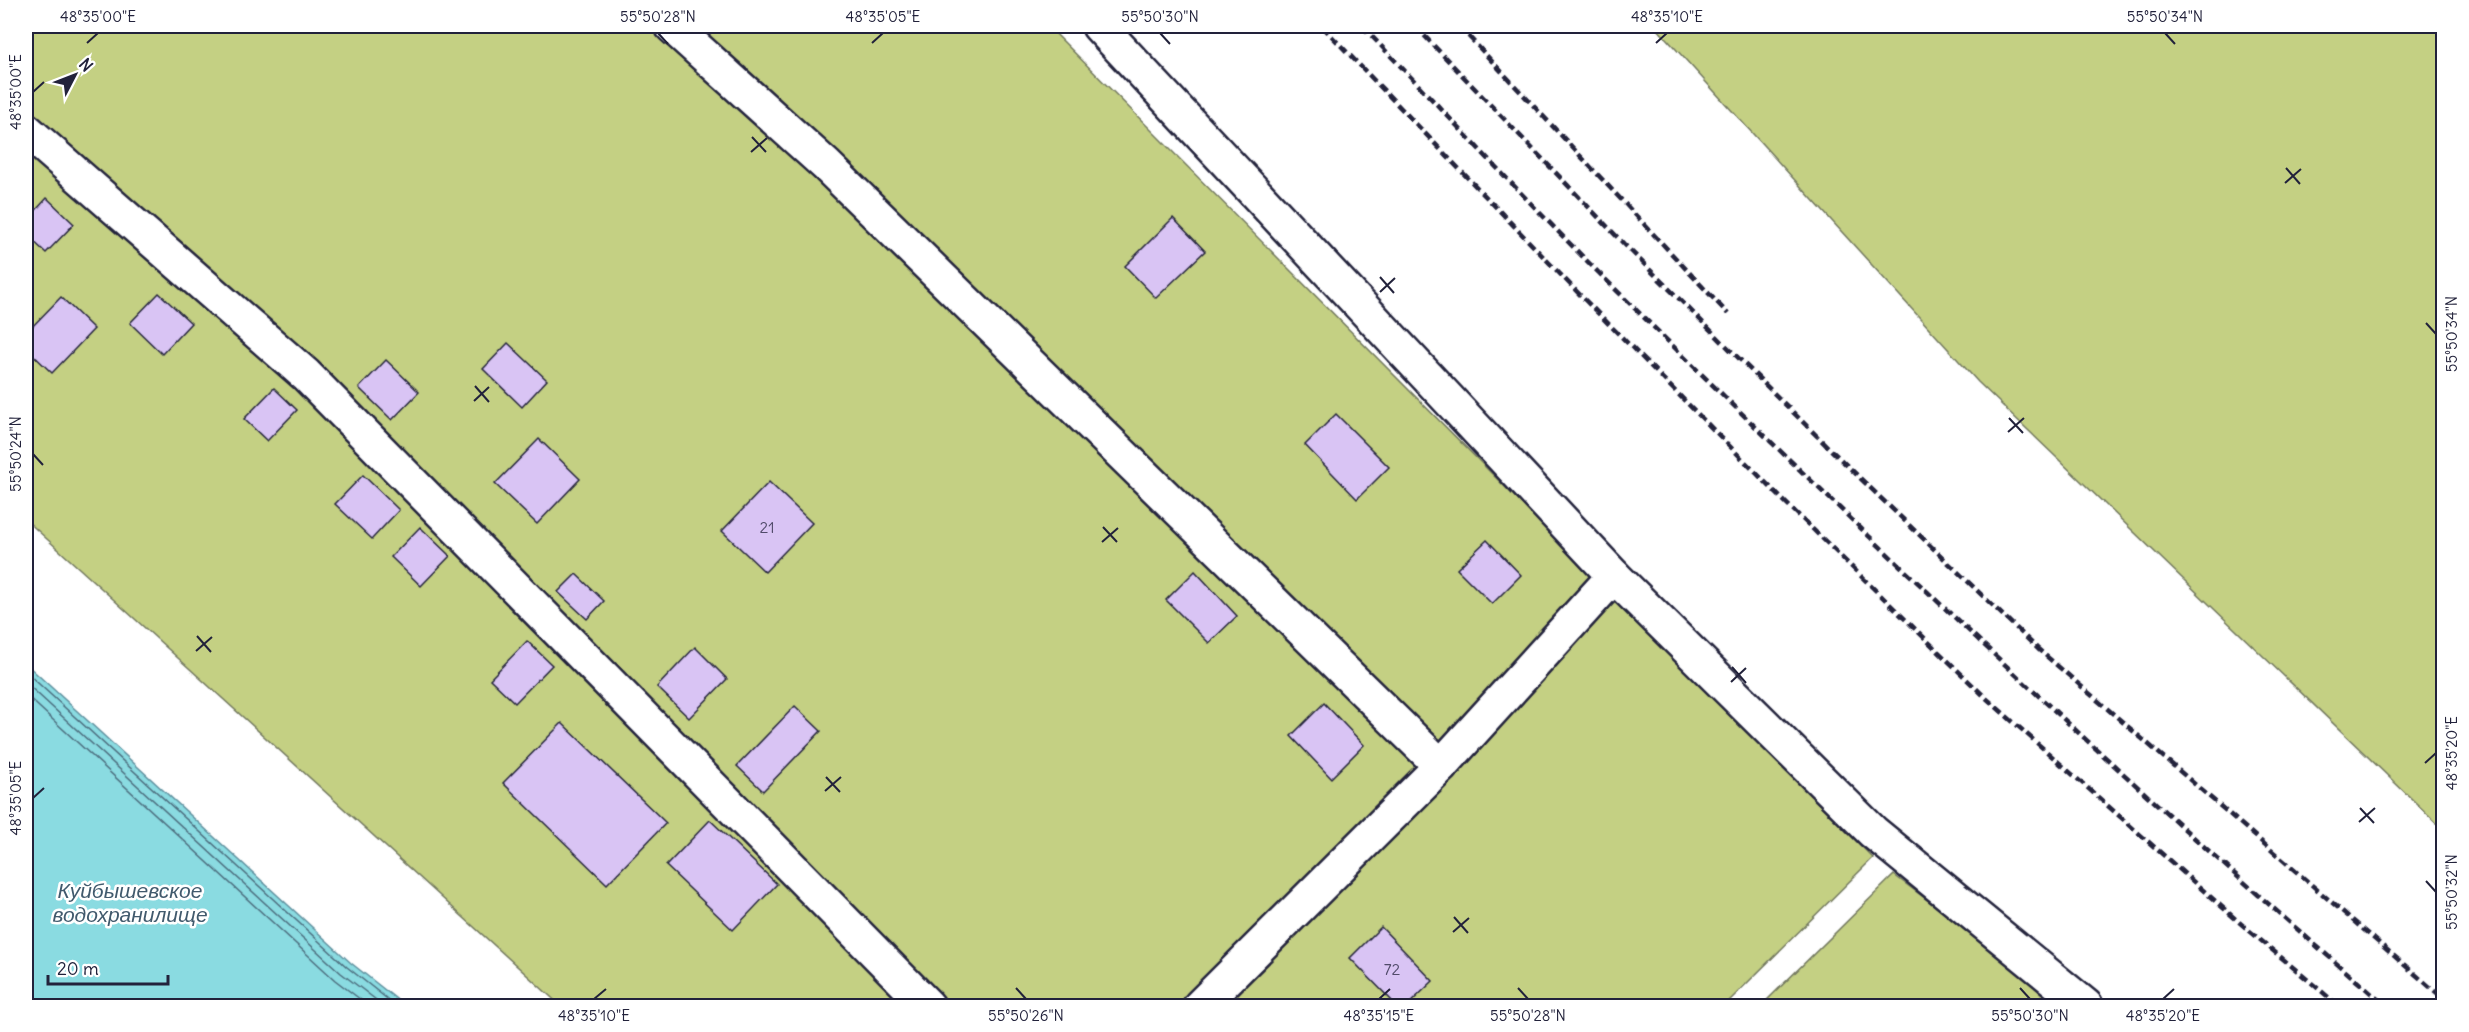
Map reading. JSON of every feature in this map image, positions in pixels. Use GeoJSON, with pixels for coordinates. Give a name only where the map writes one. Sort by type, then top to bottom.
{"type":"FeatureCollection","features":[{"type":"Feature","properties":{"kind":"street"},"geometry":{"type":"LineString","coordinates":[[672,26],[826,165],[1441,766]]}},
{"type":"Feature","properties":{"kind":"street"},"geometry":{"type":"LineString","coordinates":[[1099,26],[1614,576],[1873,832],[2086,1006]]}},
{"type":"Feature","properties":{"kind":"street"},"geometry":{"type":"LineString","coordinates":[[26,130],[306,375],[928,1006]]}},
{"type":"Feature","properties":{"kind":"street"},"geometry":{"type":"LineString","coordinates":[[1200,1006],[1441,766],[1614,576]]}},
{"type":"Feature","properties":{"kind":"green space"},"geometry":{"type":"Polygon","coordinates":[[[26,26],[1048,26],[1873,858],[1724,1006],[561,1006],[26,520],[26,26]]]}},
{"type":"Feature","properties":{"kind":"green space"},"geometry":{"type":"Polygon","coordinates":[[[1655,26],[2443,26],[2443,829],[1978,382],[1655,26]]]}},
{"type":"Feature","properties":{"kind":"green space"},"geometry":{"type":"Polygon","coordinates":[[[1894,875],[2068,1006],[1761,1006],[1894,875]]]}},
{"type":"Feature","properties":{"kind":"water","name":"Куйбышевское водохранилище"},"geometry":{"type":"Polygon","coordinates":[[[26,664],[351,963],[405,1006],[26,1006],[26,664]]]}},
{"type":"Feature","properties":{"kind":"building"},"geometry":{"type":"Polygon","coordinates":[[[47,198],[74,224],[46,253],[26,234],[26,221],[47,198]]]}},
{"type":"Feature","properties":{"kind":"building"},"geometry":{"type":"Polygon","coordinates":[[[1173,218],[1205,251],[1156,298],[1125,266],[1173,218]]]}},
{"type":"Feature","properties":{"kind":"building"},"geometry":{"type":"Polygon","coordinates":[[[159,293],[191,323],[162,354],[130,323],[159,293]]]}},
{"type":"Feature","properties":{"kind":"building"},"geometry":{"type":"Polygon","coordinates":[[[61,297],[94,329],[52,373],[26,348],[26,333],[61,297]]]}},
{"type":"Feature","properties":{"kind":"building"},"geometry":{"type":"Polygon","coordinates":[[[508,343],[547,380],[522,407],[483,369],[508,343]]]}},
{"type":"Feature","properties":{"kind":"building"},"geometry":{"type":"Polygon","coordinates":[[[386,360],[419,392],[392,420],[359,388],[386,360]]]}},
{"type":"Feature","properties":{"kind":"building"},"geometry":{"type":"Polygon","coordinates":[[[274,388],[297,410],[267,441],[244,419],[274,388]]]}},
{"type":"Feature","properties":{"kind":"building"},"geometry":{"type":"Polygon","coordinates":[[[1336,414],[1389,467],[1357,499],[1305,445],[1336,414]]]}},
{"type":"Feature","properties":{"kind":"building"},"geometry":{"type":"Polygon","coordinates":[[[539,439],[580,479],[537,524],[495,484],[539,439]]]}},
{"type":"Feature","properties":{"kind":"building"},"geometry":{"type":"Polygon","coordinates":[[[363,475],[399,510],[372,539],[335,504],[363,475]]]}},
{"type":"Feature","properties":{"kind":"building"},"geometry":{"type":"Polygon","coordinates":[[[769,482],[812,523],[765,572],[722,531],[769,482]]]}},
{"type":"Feature","properties":{"kind":"building"},"geometry":{"type":"Polygon","coordinates":[[[420,527],[450,556],[421,586],[391,557],[420,527]]]}},
{"type":"Feature","properties":{"kind":"building"},"geometry":{"type":"Polygon","coordinates":[[[1487,540],[1521,575],[1492,604],[1457,569],[1487,540]]]}},
{"type":"Feature","properties":{"kind":"building"},"geometry":{"type":"Polygon","coordinates":[[[1195,571],[1237,616],[1209,643],[1166,600],[1195,571]]]}},
{"type":"Feature","properties":{"kind":"building"},"geometry":{"type":"Polygon","coordinates":[[[576,574],[604,601],[587,619],[558,592],[576,574]]]}},
{"type":"Feature","properties":{"kind":"building"},"geometry":{"type":"Polygon","coordinates":[[[527,641],[552,665],[515,703],[490,679],[527,641]]]}},
{"type":"Feature","properties":{"kind":"building"},"geometry":{"type":"Polygon","coordinates":[[[695,647],[727,679],[689,718],[657,687],[695,647]]]}},
{"type":"Feature","properties":{"kind":"building"},"geometry":{"type":"Polygon","coordinates":[[[1324,703],[1364,745],[1331,778],[1291,736],[1324,703]]]}},
{"type":"Feature","properties":{"kind":"building"},"geometry":{"type":"Polygon","coordinates":[[[795,706],[821,731],[763,791],[737,766],[795,706]]]}},
{"type":"Feature","properties":{"kind":"building"},"geometry":{"type":"Polygon","coordinates":[[[562,723],[666,823],[607,884],[503,783],[562,723]]]}},
{"type":"Feature","properties":{"kind":"building"},"geometry":{"type":"Polygon","coordinates":[[[710,820],[777,884],[733,930],[666,866],[710,820]]]}},
{"type":"Feature","properties":{"kind":"building"},"geometry":{"type":"Polygon","coordinates":[[[1381,927],[1433,981],[1407,1006],[1397,1006],[1350,958],[1381,927]]]}},
{"type":"Feature","properties":{"kind":"railway"},"geometry":{"type":"LineString","coordinates":[[1322,26],[1585,300],[1785,502],[1985,697],[2239,922],[2339,1006]]}},
{"type":"Feature","properties":{"kind":"railway"},"geometry":{"type":"LineString","coordinates":[[1362,26],[1599,273],[1888,554],[2184,829],[2386,1006]]}},
{"type":"Feature","properties":{"kind":"railway"},"geometry":{"type":"LineString","coordinates":[[1415,26],[1624,244],[1832,451],[2038,649],[2444,999]]}},
{"type":"Feature","properties":{"kind":"railway"},"geometry":{"type":"LineString","coordinates":[[1459,26],[1728,314]]}}]}
